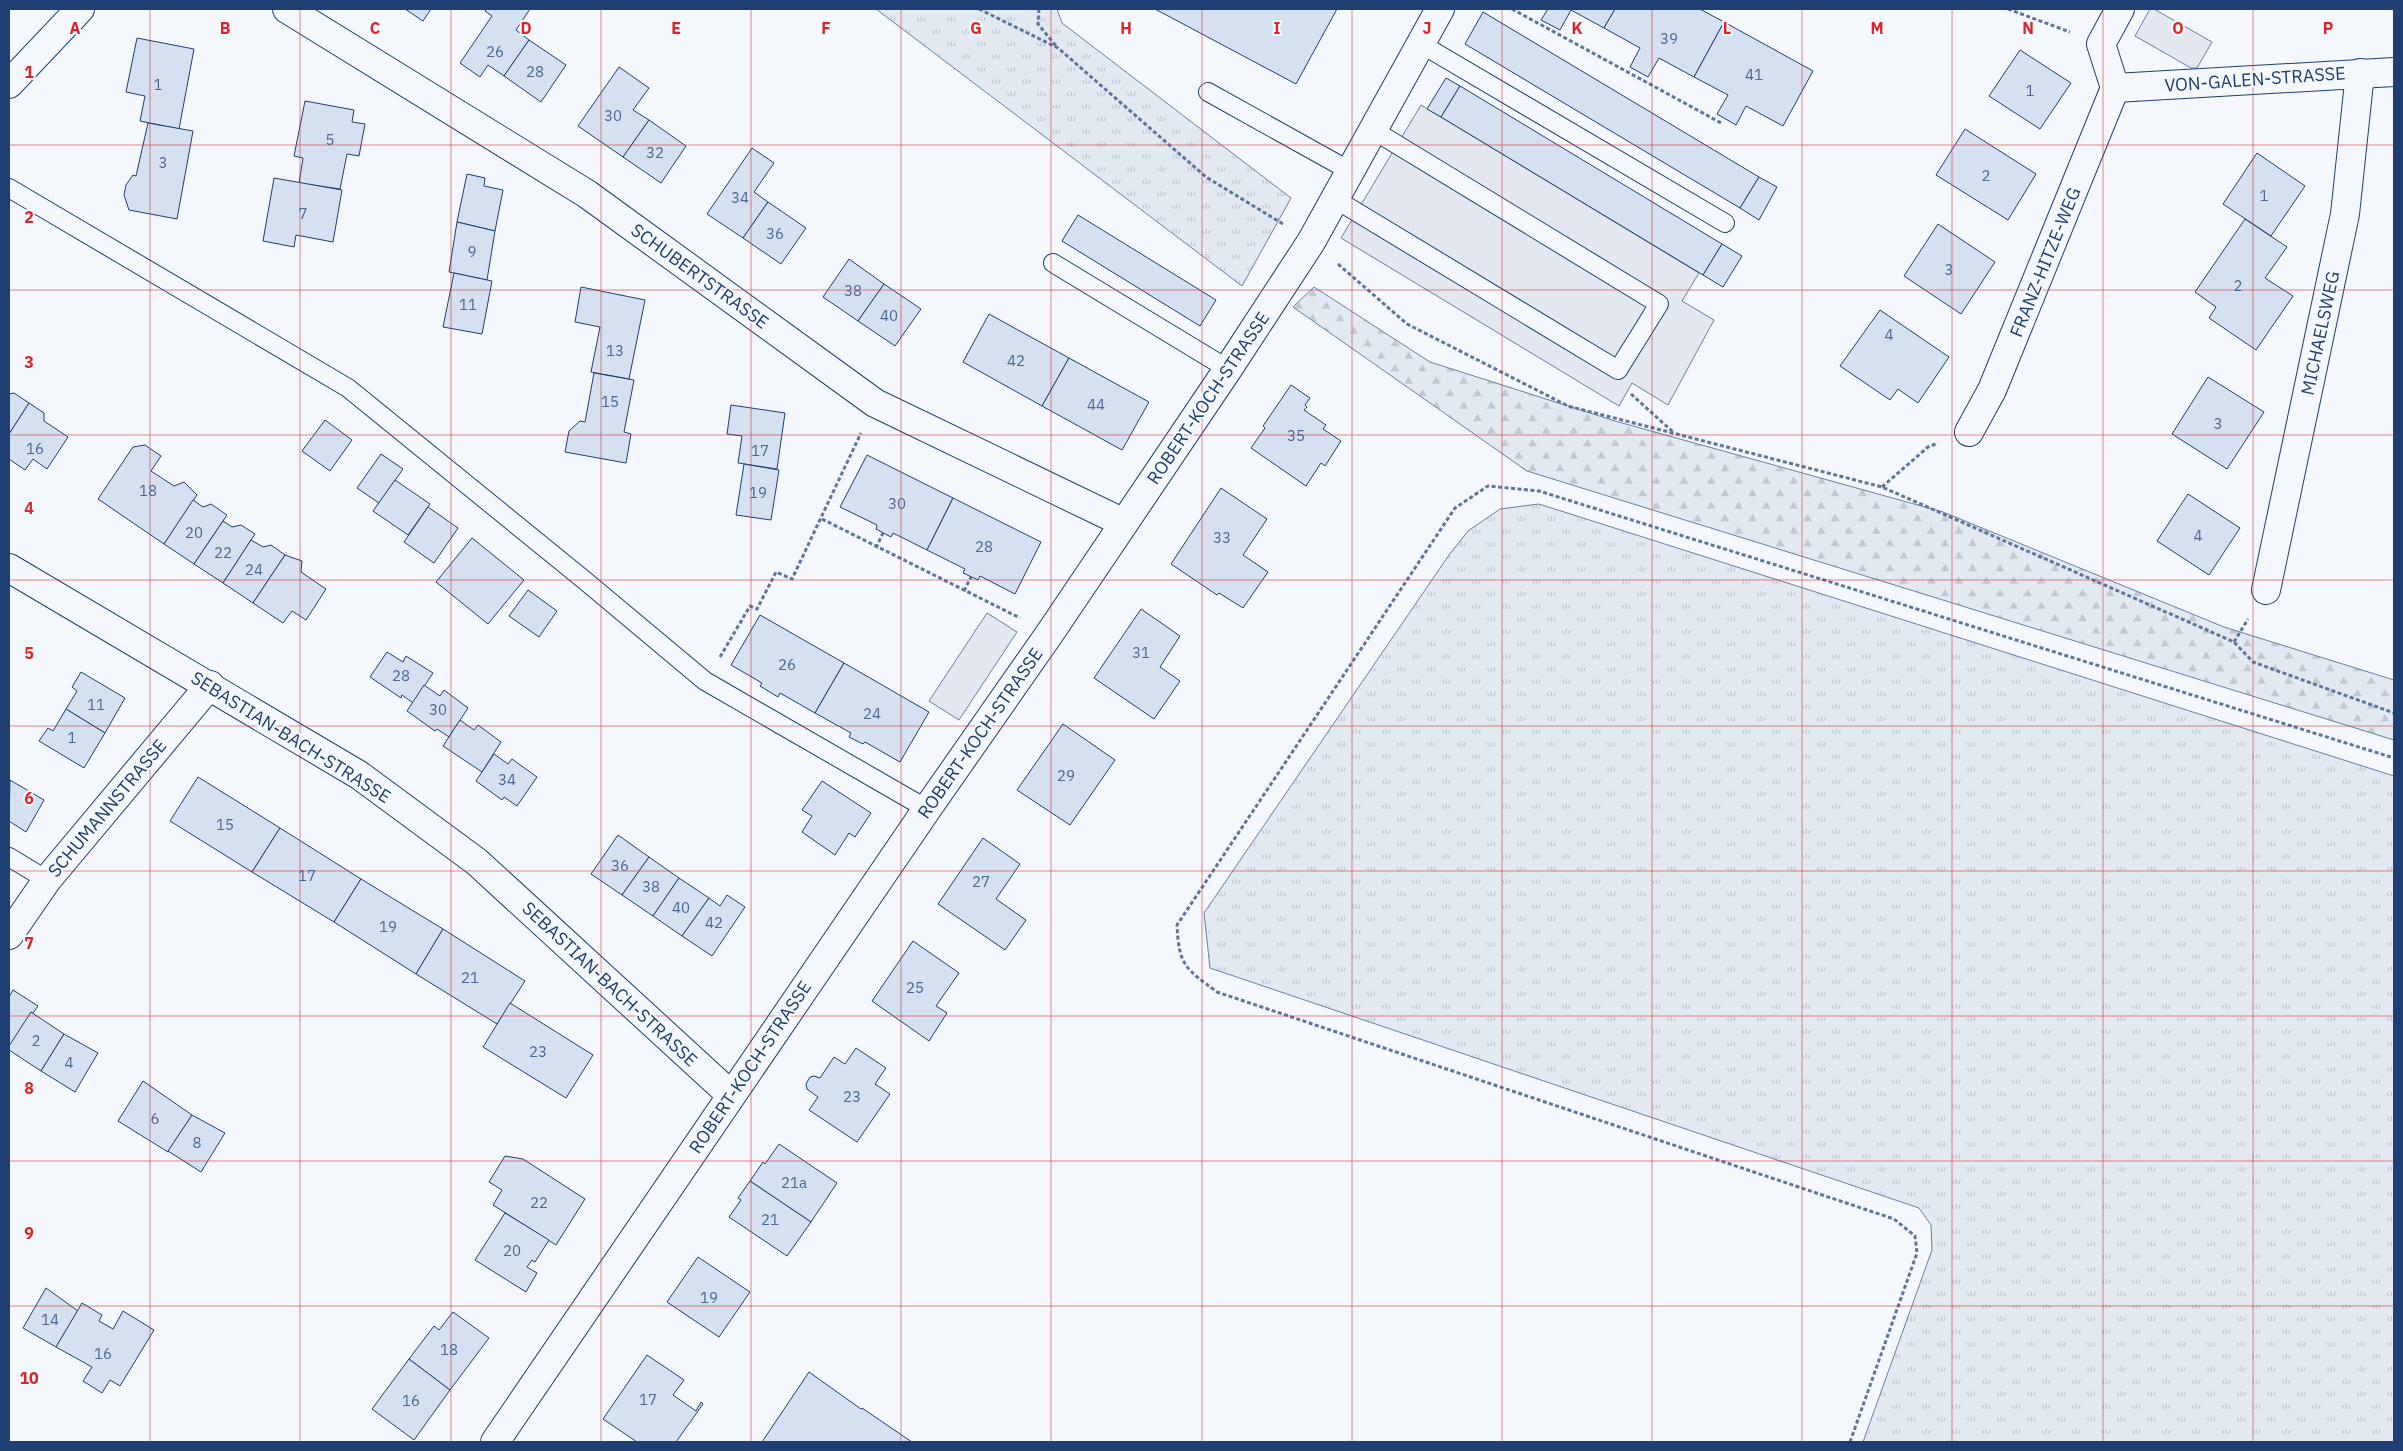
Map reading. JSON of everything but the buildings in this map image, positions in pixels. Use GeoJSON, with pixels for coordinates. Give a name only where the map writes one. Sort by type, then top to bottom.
{"type":"FeatureCollection","features":[{"type":"Feature","properties":{"kind":"street"},"geometry":{"type":"LineString","coordinates":[[9,84],[80,9]]}},
{"type":"Feature","properties":{"kind":"street","name":"SCHUBERTSTRASSE"},"geometry":{"type":"LineString","coordinates":[[287,9],[588,194],[875,403],[1124,523]]}},
{"type":"Feature","properties":{"kind":"street","name":"ROBERT-KOCH-STRASSE"},"geometry":{"type":"LineString","coordinates":[[495,1442],[927,809],[1050,633],[1228,369],[1311,242],[1440,9]]}},
{"type":"Feature","properties":{"kind":"street"},"geometry":{"type":"LineString","coordinates":[[2115,88],[2101,44],[2120,9]]}},
{"type":"Feature","properties":{"kind":"street","name":"VON-GALEN-STRASSE"},"geometry":{"type":"LineString","coordinates":[[2115,88],[2394,72]]}},
{"type":"Feature","properties":{"kind":"street","name":"MICHAELSWEG"},"geometry":{"type":"LineString","coordinates":[[2266,590],[2344,214],[2360,73]]}},
{"type":"Feature","properties":{"kind":"street","name":"FRANZ-HITZE-WEG"},"geometry":{"type":"LineString","coordinates":[[1968,432],[1992,390],[2115,88]]}},
{"type":"Feature","properties":{"kind":"street","name":"SEBASTIAN-BACH-STRASSE"},"geometry":{"type":"LineString","coordinates":[[9,568],[358,774],[477,862],[731,1095]]}},
{"type":"Feature","properties":{"kind":"street","name":"SCHUMANNSTRASSE"},"geometry":{"type":"LineString","coordinates":[[9,935],[47,880],[210,685]]}},
{"type":"Feature","properties":{"kind":"lane"},"geometry":{"type":"LineString","coordinates":[[1421,44],[1725,223]]}},
{"type":"Feature","properties":{"kind":"lane"},"geometry":{"type":"LineString","coordinates":[[1208,92],[1350,171]]}},
{"type":"Feature","properties":{"kind":"lane"},"geometry":{"type":"LineString","coordinates":[[1335,199],[1618,370],[1658,304],[1373,130]]}},
{"type":"Feature","properties":{"kind":"lane"},"geometry":{"type":"LineString","coordinates":[[9,188],[348,388],[705,681],[927,809]]}},
{"type":"Feature","properties":{"kind":"lane"},"geometry":{"type":"LineString","coordinates":[[1053,263],[1228,369]]}},
{"type":"Feature","properties":{"kind":"lane"},"geometry":{"type":"LineString","coordinates":[[9,857],[47,880]]}},
{"type":"Feature","properties":{"kind":"path"},"geometry":{"type":"LineString","coordinates":[[979,9],[1058,48]]}},
{"type":"Feature","properties":{"kind":"path"},"geometry":{"type":"LineString","coordinates":[[1039,9],[1038,24],[1058,48],[1206,177],[1311,242],[1407,324],[1568,406],[1882,487],[2234,642],[2253,662],[2394,713]]}},
{"type":"Feature","properties":{"kind":"path"},"geometry":{"type":"LineString","coordinates":[[1512,9],[1723,124]]}},
{"type":"Feature","properties":{"kind":"path"},"geometry":{"type":"LineString","coordinates":[[2008,9],[2101,44]]}},
{"type":"Feature","properties":{"kind":"path"},"geometry":{"type":"LineString","coordinates":[[1618,370],[1628,391],[1673,432]]}},
{"type":"Feature","properties":{"kind":"path"},"geometry":{"type":"LineString","coordinates":[[705,681],[750,606],[757,609],[776,572],[792,579],[822,519],[875,403]]}},
{"type":"Feature","properties":{"kind":"path"},"geometry":{"type":"LineString","coordinates":[[1882,487],[1928,446],[1968,432]]}},
{"type":"Feature","properties":{"kind":"path"},"geometry":{"type":"LineString","coordinates":[[1850,1442],[1917,1253],[1915,1236],[1894,1219],[1216,992],[1187,970],[1179,950],[1178,925],[1455,508],[1488,486],[1539,491],[2394,758]]}},
{"type":"Feature","properties":{"kind":"path"},"geometry":{"type":"LineString","coordinates":[[822,519],[876,548],[1050,633]]}},
{"type":"Feature","properties":{"kind":"path"},"geometry":{"type":"LineString","coordinates":[[876,548],[883,532]]}},
{"type":"Feature","properties":{"kind":"path"},"geometry":{"type":"LineString","coordinates":[[964,591],[971,577]]}},
{"type":"Feature","properties":{"kind":"green space"},"geometry":{"type":"Polygon","coordinates":[[[876,9],[1057,9],[1062,23],[1291,198],[1242,286],[876,9]]]}},
{"type":"Feature","properties":{"kind":"green space"},"geometry":{"type":"Polygon","coordinates":[[[1314,287],[1430,362],[1615,421],[1943,512],[2224,627],[2394,680],[2394,740],[1527,471],[1293,307],[1314,287]]]}},
{"type":"Feature","properties":{"kind":"green space"},"geometry":{"type":"Polygon","coordinates":[[[1539,504],[2394,776],[2394,1442],[1863,1442],[1932,1250],[1931,1225],[1919,1208],[1210,968],[1204,913],[1449,555],[1468,531],[1500,509],[1539,504]]]}},
{"type":"Feature","properties":{"kind":"shaded area"},"geometry":{"type":"Polygon","coordinates":[[[2150,9],[2154,9],[2212,42],[2197,68],[2191,68],[2135,36],[2150,9]]]}},
{"type":"Feature","properties":{"kind":"shaded area"},"geometry":{"type":"Polygon","coordinates":[[[1421,105],[1699,273],[1682,301],[1714,320],[1668,405],[1632,383],[1619,406],[1341,238],[1421,105]]]}},
{"type":"Feature","properties":{"kind":"shaded area"},"geometry":{"type":"Polygon","coordinates":[[[987,613],[1017,632],[959,720],[929,701],[987,613]]]}}]}
